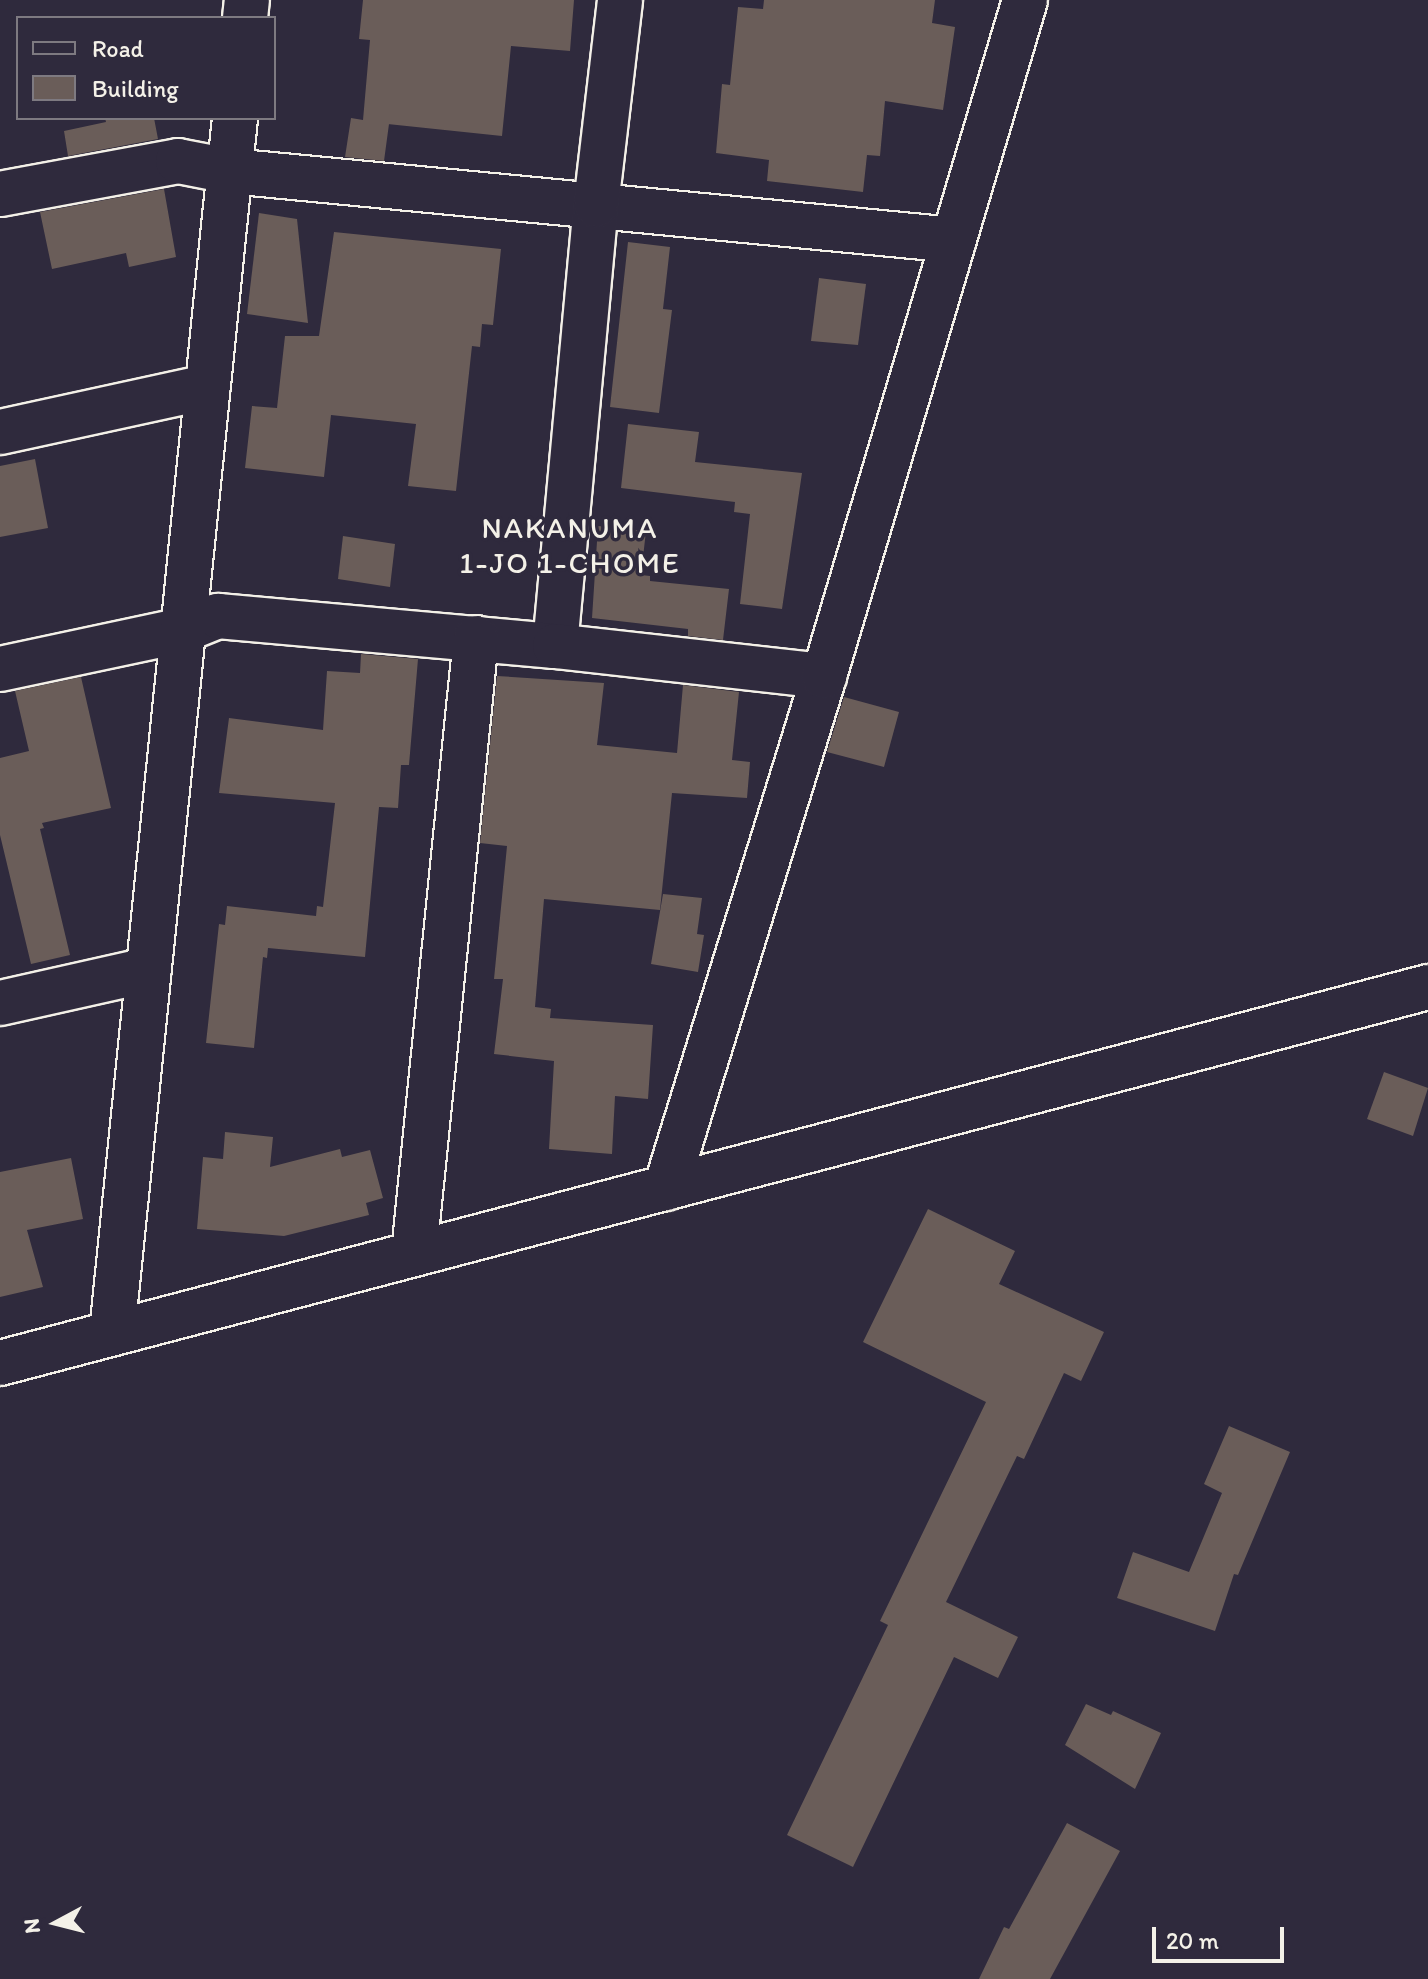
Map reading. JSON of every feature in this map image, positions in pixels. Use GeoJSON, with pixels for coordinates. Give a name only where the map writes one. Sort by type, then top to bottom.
{"type":"FeatureCollection","features":[{"type":"Feature","properties":{"kind":"street"},"geometry":{"type":"LineString","coordinates":[[555,646],[596,205],[620,0]]}},
{"type":"Feature","properties":{"kind":"street"},"geometry":{"type":"LineString","coordinates":[[666,1188],[824,676],[1025,0]]}},
{"type":"Feature","properties":{"kind":"street"},"geometry":{"type":"LineString","coordinates":[[112,1333],[235,120]]}},
{"type":"Feature","properties":{"kind":"street"},"geometry":{"type":"LineString","coordinates":[[0,194],[178,161],[230,171],[954,240]]}},
{"type":"Feature","properties":{"kind":"street"},"geometry":{"type":"LineString","coordinates":[[0,432],[207,387]]}},
{"type":"Feature","properties":{"kind":"street"},"geometry":{"type":"LineString","coordinates":[[0,669],[183,630],[218,616],[476,638],[824,676]]}},
{"type":"Feature","properties":{"kind":"street"},"geometry":{"type":"LineString","coordinates":[[414,1253],[476,638]]}},
{"type":"Feature","properties":{"kind":"street"},"geometry":{"type":"LineString","coordinates":[[0,1003],[148,970]]}},
{"type":"Feature","properties":{"kind":"street"},"geometry":{"type":"LineString","coordinates":[[0,1363],[1428,987]]}},
{"type":"Feature","properties":{"kind":"building"},"geometry":{"type":"Polygon","coordinates":[[[363,0],[574,0],[570,51],[511,46],[502,136],[389,124],[384,161],[345,157],[351,118],[363,120],[370,40],[359,39],[363,0]]]}},
{"type":"Feature","properties":{"kind":"building"},"geometry":{"type":"Polygon","coordinates":[[[764,0],[935,0],[932,23],[955,27],[943,110],[885,101],[880,156],[867,155],[863,192],[767,181],[769,160],[716,153],[722,84],[730,85],[738,7],[763,9],[764,0]]]}},
{"type":"Feature","properties":{"kind":"building"},"geometry":{"type":"Polygon","coordinates":[[[154,120],[158,139],[68,156],[64,131],[106,122],[154,120]]]}},
{"type":"Feature","properties":{"kind":"building"},"geometry":{"type":"Polygon","coordinates":[[[164,189],[176,257],[129,267],[126,253],[52,269],[40,212],[164,189]]]}},
{"type":"Feature","properties":{"kind":"building"},"geometry":{"type":"Polygon","coordinates":[[[259,213],[297,219],[308,323],[247,314],[259,213]]]}},
{"type":"Feature","properties":{"kind":"building"},"geometry":{"type":"Polygon","coordinates":[[[334,232],[501,249],[493,325],[482,324],[480,347],[472,346],[456,491],[408,486],[416,424],[331,415],[324,477],[245,468],[252,406],[277,408],[285,336],[319,336],[334,232]]]}},
{"type":"Feature","properties":{"kind":"building"},"geometry":{"type":"Polygon","coordinates":[[[628,242],[670,247],[663,309],[672,310],[659,413],[610,407],[628,242]]]}},
{"type":"Feature","properties":{"kind":"building"},"geometry":{"type":"Polygon","coordinates":[[[819,278],[866,284],[858,345],[811,341],[819,278]]]}},
{"type":"Feature","properties":{"kind":"building"},"geometry":{"type":"Polygon","coordinates":[[[628,424],[699,432],[695,462],[802,473],[782,609],[740,604],[750,514],[734,512],[735,502],[621,488],[628,424]]]}},
{"type":"Feature","properties":{"kind":"building"},"geometry":{"type":"Polygon","coordinates":[[[35,459],[48,528],[0,537],[0,466],[35,459]]]}},
{"type":"Feature","properties":{"kind":"building"},"geometry":{"type":"Polygon","coordinates":[[[598,526],[646,531],[641,575],[650,576],[650,581],[729,589],[723,640],[688,636],[688,629],[592,618],[598,526]]]}},
{"type":"Feature","properties":{"kind":"building"},"geometry":{"type":"Polygon","coordinates":[[[343,536],[395,544],[390,587],[338,579],[343,536]]]}},
{"type":"Feature","properties":{"kind":"building"},"geometry":{"type":"Polygon","coordinates":[[[361,654],[418,659],[409,765],[401,765],[398,808],[379,807],[365,957],[268,948],[267,958],[263,957],[254,1048],[206,1043],[219,924],[225,925],[227,906],[316,916],[317,906],[323,907],[335,803],[219,793],[229,718],[323,730],[327,671],[360,673],[361,654]]]}},
{"type":"Feature","properties":{"kind":"building"},"geometry":{"type":"Polygon","coordinates":[[[497,676],[604,683],[597,745],[677,753],[683,685],[739,692],[732,760],[750,762],[747,798],[672,793],[660,910],[544,899],[535,1007],[551,1009],[550,1018],[653,1025],[648,1099],[615,1096],[612,1154],[549,1149],[554,1061],[494,1054],[503,979],[494,979],[507,846],[480,843],[497,676]]]}},
{"type":"Feature","properties":{"kind":"building"},"geometry":{"type":"Polygon","coordinates":[[[81,677],[111,808],[42,823],[44,828],[40,829],[70,955],[31,964],[0,835],[0,758],[29,751],[15,691],[81,677]]]}},
{"type":"Feature","properties":{"kind":"building"},"geometry":{"type":"Polygon","coordinates":[[[844,697],[899,712],[884,767],[827,752],[844,697]]]}},
{"type":"Feature","properties":{"kind":"building"},"geometry":{"type":"Polygon","coordinates":[[[663,894],[702,898],[697,934],[704,935],[698,972],[651,964],[663,894]]]}},
{"type":"Feature","properties":{"kind":"building"},"geometry":{"type":"Polygon","coordinates":[[[1384,1072],[1428,1088],[1413,1136],[1367,1119],[1384,1072]]]}},
{"type":"Feature","properties":{"kind":"building"},"geometry":{"type":"Polygon","coordinates":[[[225,1132],[273,1137],[270,1167],[340,1149],[342,1157],[370,1150],[383,1198],[366,1203],[369,1215],[284,1236],[197,1229],[203,1157],[223,1159],[225,1132]]]}},
{"type":"Feature","properties":{"kind":"building"},"geometry":{"type":"Polygon","coordinates":[[[71,1158],[83,1219],[27,1230],[43,1287],[0,1297],[0,1172],[71,1158]]]}},
{"type":"Feature","properties":{"kind":"building"},"geometry":{"type":"Polygon","coordinates":[[[928,1209],[1015,1251],[999,1284],[1104,1332],[1081,1381],[1064,1373],[1024,1459],[1017,1456],[946,1602],[1018,1637],[998,1678],[954,1657],[853,1867],[787,1835],[888,1625],[880,1621],[986,1402],[863,1342],[928,1209]]]}},
{"type":"Feature","properties":{"kind":"building"},"geometry":{"type":"Polygon","coordinates":[[[1229,1426],[1290,1452],[1238,1575],[1234,1574],[1215,1631],[1117,1598],[1133,1552],[1189,1572],[1222,1493],[1204,1484],[1229,1426]]]}},
{"type":"Feature","properties":{"kind":"building"},"geometry":{"type":"Polygon","coordinates":[[[1086,1704],[1111,1715],[1113,1711],[1161,1733],[1135,1789],[1065,1745],[1086,1704]]]}},
{"type":"Feature","properties":{"kind":"building"},"geometry":{"type":"Polygon","coordinates":[[[1067,1823],[1120,1851],[1050,1979],[979,1979],[1004,1927],[1009,1929],[1067,1823]]]}},
{"type":"Feature","properties":{"kind":"district","name":"NAKANUMA 1-JO 1-CHOME"},"geometry":{"type":"Point","coordinates":[570,545]}}]}
